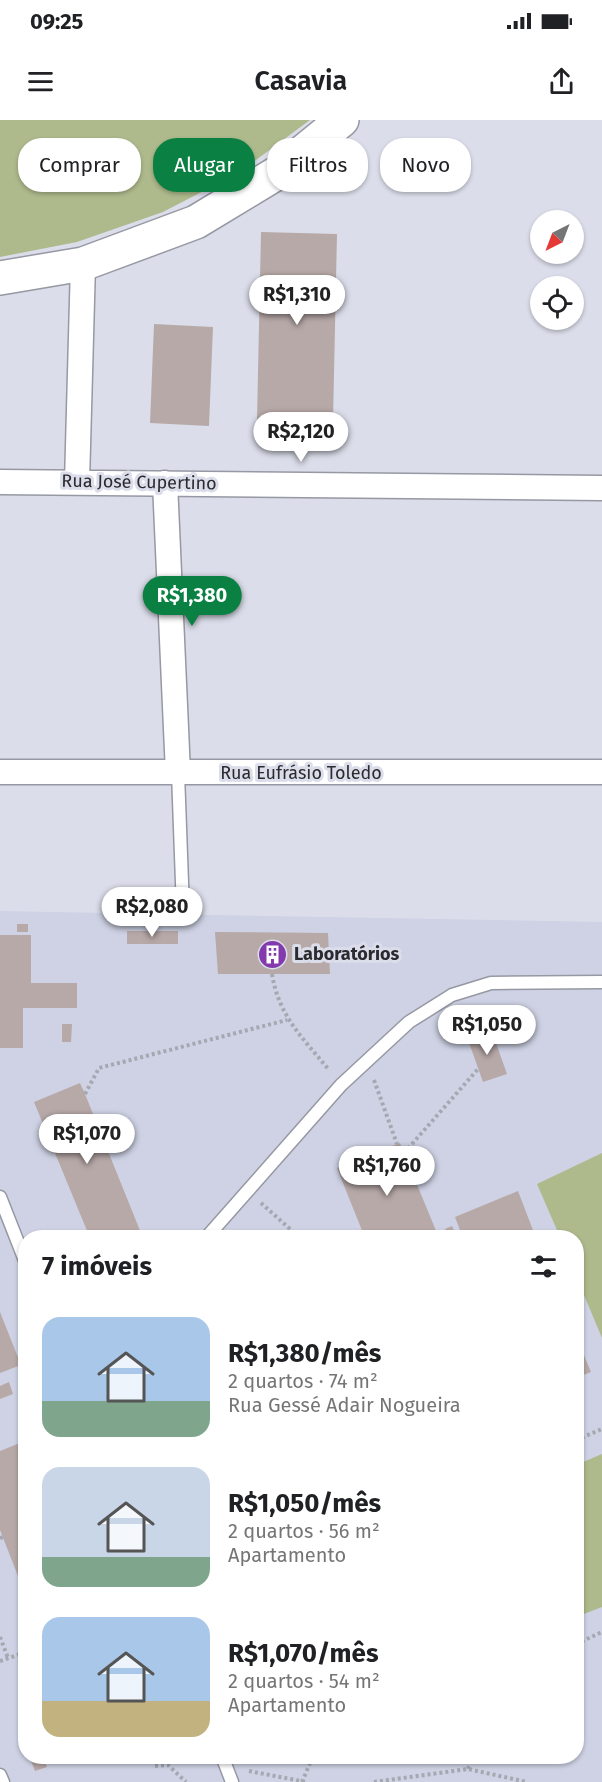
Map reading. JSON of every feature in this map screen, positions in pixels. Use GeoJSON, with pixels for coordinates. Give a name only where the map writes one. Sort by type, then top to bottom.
{"type":"FeatureCollection","features":[{"type":"Feature","properties":{"kind":"street"},"geometry":{"type":"LineString","coordinates":[[0,278],[83,264],[196,222],[277,173],[342,120]]}},
{"type":"Feature","properties":{"kind":"street"},"geometry":{"type":"LineString","coordinates":[[77,482],[83,264]]}},
{"type":"Feature","properties":{"kind":"street","name":"Rua José Cupertino"},"geometry":{"type":"LineString","coordinates":[[0,482],[602,488]]}},
{"type":"Feature","properties":{"kind":"street"},"geometry":{"type":"LineString","coordinates":[[165,483],[178,773]]}},
{"type":"Feature","properties":{"kind":"street","name":"Rua Eufrásio Toledo"},"geometry":{"type":"LineString","coordinates":[[0,772],[602,772]]}},
{"type":"Feature","properties":{"kind":"lane"},"geometry":{"type":"LineString","coordinates":[[178,773],[183,910]]}},
{"type":"Feature","properties":{"kind":"lane"},"geometry":{"type":"LineString","coordinates":[[213,1230],[341,1085],[409,1022],[452,995],[491,982],[602,982]]}},
{"type":"Feature","properties":{"kind":"lane"},"geometry":{"type":"LineString","coordinates":[[0,1197],[18,1243]]}},
{"type":"Feature","properties":{"kind":"lane"},"geometry":{"type":"LineString","coordinates":[[225,1764],[232,1782]]}},
{"type":"Feature","properties":{"kind":"lane"},"geometry":{"type":"LineString","coordinates":[[0,1774],[3,1782]]}},
{"type":"Feature","properties":{"kind":"path"},"geometry":{"type":"LineString","coordinates":[[272,974],[275,994],[287,1020],[341,1085]]}},
{"type":"Feature","properties":{"kind":"path"},"geometry":{"type":"LineString","coordinates":[[85,1094],[99,1068],[287,1020]]}},
{"type":"Feature","properties":{"kind":"path"},"geometry":{"type":"LineString","coordinates":[[367,1061],[397,1144]]}},
{"type":"Feature","properties":{"kind":"path"},"geometry":{"type":"LineString","coordinates":[[404,1153],[478,1069]]}},
{"type":"Feature","properties":{"kind":"path"},"geometry":{"type":"LineString","coordinates":[[247,1191],[291,1230]]}},
{"type":"Feature","properties":{"kind":"path"},"geometry":{"type":"LineString","coordinates":[[584,1437],[602,1430]]}},
{"type":"Feature","properties":{"kind":"path"},"geometry":{"type":"LineString","coordinates":[[584,1640],[602,1632]]}},
{"type":"Feature","properties":{"kind":"path"},"geometry":{"type":"LineString","coordinates":[[0,1637],[8,1658]]}},
{"type":"Feature","properties":{"kind":"path"},"geometry":{"type":"LineString","coordinates":[[0,1661],[18,1655]]}},
{"type":"Feature","properties":{"kind":"path"},"geometry":{"type":"LineString","coordinates":[[235,1764],[304,1782],[310,1764]]}},
{"type":"Feature","properties":{"kind":"path"},"geometry":{"type":"LineString","coordinates":[[468,1769],[470,1764]]}},
{"type":"Feature","properties":{"kind":"path"},"geometry":{"type":"LineString","coordinates":[[155,1766],[168,1765],[186,1782]]}},
{"type":"Feature","properties":{"kind":"path"},"geometry":{"type":"LineString","coordinates":[[375,1782],[468,1769],[527,1782]]}},
{"type":"Feature","properties":{"kind":"shaded area"},"geometry":{"type":"Polygon","coordinates":[[[0,911],[602,922],[602,1782],[0,1782],[0,911]]]}},
{"type":"Feature","properties":{"kind":"green space"},"geometry":{"type":"Polygon","coordinates":[[[0,120],[310,120],[286,138],[267,138],[267,152],[255,161],[255,138],[153,138],[153,192],[202,192],[163,212],[77,242],[0,257],[0,120]]]}},
{"type":"Feature","properties":{"kind":"green space"},"geometry":{"type":"Polygon","coordinates":[[[602,1153],[602,1338],[584,1295],[584,1230],[557,1230],[537,1184],[602,1153]]]}},
{"type":"Feature","properties":{"kind":"green space"},"geometry":{"type":"Polygon","coordinates":[[[602,1454],[602,1607],[584,1614],[584,1462],[602,1454]]]}},
{"type":"Feature","properties":{"kind":"building"},"geometry":{"type":"Polygon","coordinates":[[[261,232],[337,234],[333,421],[257,419],[261,232]]]}},
{"type":"Feature","properties":{"kind":"building"},"geometry":{"type":"Polygon","coordinates":[[[154,324],[213,327],[209,426],[150,423],[154,324]]]}},
{"type":"Feature","properties":{"kind":"building"},"geometry":{"type":"Polygon","coordinates":[[[17,924],[28,924],[28,932],[17,932],[17,924]]]}},
{"type":"Feature","properties":{"kind":"building"},"geometry":{"type":"Polygon","coordinates":[[[127,931],[178,931],[178,944],[127,944],[127,931]]]}},
{"type":"Feature","properties":{"kind":"building","name":"Laboratórios"},"geometry":{"type":"Polygon","coordinates":[[[215,932],[328,933],[330,974],[218,974],[215,932]]]}},
{"type":"Feature","properties":{"kind":"building"},"geometry":{"type":"Polygon","coordinates":[[[0,935],[31,935],[31,983],[77,983],[77,1008],[23,1008],[23,1048],[0,1048],[0,935]]]}},
{"type":"Feature","properties":{"kind":"building"},"geometry":{"type":"Polygon","coordinates":[[[62,1024],[72,1024],[71,1042],[62,1042],[62,1024]]]}},
{"type":"Feature","properties":{"kind":"building"},"geometry":{"type":"Polygon","coordinates":[[[491,1029],[507,1074],[483,1082],[467,1037],[491,1029]]]}},
{"type":"Feature","properties":{"kind":"building"},"geometry":{"type":"Polygon","coordinates":[[[80,1083],[140,1230],[87,1230],[34,1102],[80,1083]]]}},
{"type":"Feature","properties":{"kind":"building"},"geometry":{"type":"Polygon","coordinates":[[[400,1143],[436,1230],[362,1230],[337,1168],[400,1143]]]}},
{"type":"Feature","properties":{"kind":"building"},"geometry":{"type":"Polygon","coordinates":[[[518,1191],[533,1230],[460,1230],[455,1217],[518,1191]]]}},
{"type":"Feature","properties":{"kind":"building"},"geometry":{"type":"Polygon","coordinates":[[[0,1312],[18,1357],[18,1366],[0,1373],[0,1312]]]}},
{"type":"Feature","properties":{"kind":"building"},"geometry":{"type":"Polygon","coordinates":[[[584,1355],[591,1372],[584,1375],[584,1355]]]}},
{"type":"Feature","properties":{"kind":"building"},"geometry":{"type":"Polygon","coordinates":[[[9,1382],[13,1394],[0,1399],[0,1386],[9,1382]]]}},
{"type":"Feature","properties":{"kind":"building"},"geometry":{"type":"Polygon","coordinates":[[[18,1444],[18,1576],[0,1530],[0,1451],[18,1444]]]}},
{"type":"Feature","properties":{"kind":"building"},"geometry":{"type":"Polygon","coordinates":[[[32,1764],[46,1764],[47,1767],[35,1771],[32,1764]]]}},
{"type":"Feature","properties":{"kind":"place","name":"Laboratórios"},"geometry":{"type":"Point","coordinates":[273,954]}}]}
